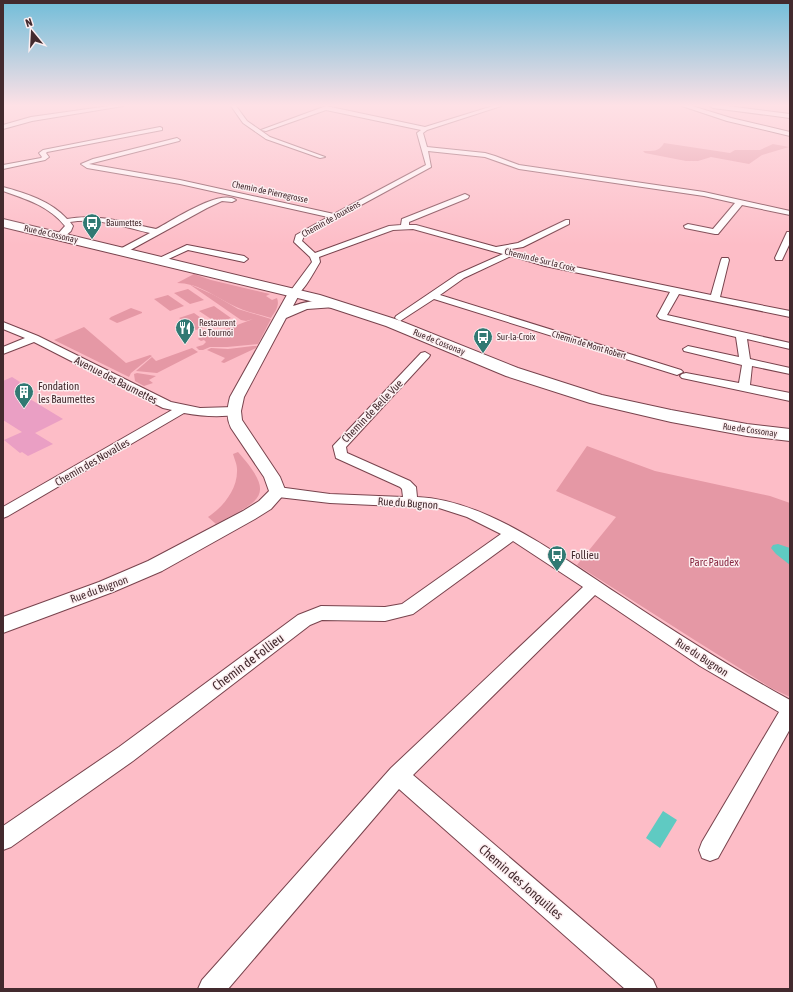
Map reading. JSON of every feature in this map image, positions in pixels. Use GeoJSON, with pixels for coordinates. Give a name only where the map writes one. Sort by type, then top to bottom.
{"type":"FeatureCollection","features":[{"type":"Feature","properties":{"kind":"main road","name":"Rue de Cossonay"},"geometry":{"type":"LineString","coordinates":[[3,223],[294,292],[335,304],[392,323],[512,372],[597,399],[670,416],[747,430],[790,435]]}},
{"type":"Feature","properties":{"kind":"street"},"geometry":{"type":"LineString","coordinates":[[3,168],[43,159],[46,157],[42,152]]}},
{"type":"Feature","properties":{"kind":"street","name":"Chemin de Pierregrosse"},"geometry":{"type":"LineString","coordinates":[[127,152],[84,164],[87,166],[180,182],[335,216]]}},
{"type":"Feature","properties":{"kind":"street"},"geometry":{"type":"LineString","coordinates":[[309,152],[322,157]]}},
{"type":"Feature","properties":{"kind":"street","name":"Chemin de Jouxtens"},"geometry":{"type":"LineString","coordinates":[[314,256],[298,242],[300,235],[429,166],[426,152]]}},
{"type":"Feature","properties":{"kind":"street"},"geometry":{"type":"LineString","coordinates":[[448,152],[493,157],[519,168],[698,193],[790,213]]}},
{"type":"Feature","properties":{"kind":"street"},"geometry":{"type":"LineString","coordinates":[[3,189],[48,207],[66,221],[69,226],[68,229],[60,236]]}},
{"type":"Feature","properties":{"kind":"street","name":"Chemin de Sur la Croix"},"geometry":{"type":"LineString","coordinates":[[405,226],[405,221],[465,196]]}},
{"type":"Feature","properties":{"kind":"street"},"geometry":{"type":"LineString","coordinates":[[123,251],[204,206],[221,199],[232,200]]}},
{"type":"Feature","properties":{"kind":"street"},"geometry":{"type":"LineString","coordinates":[[688,226],[715,232],[740,202]]}},
{"type":"Feature","properties":{"kind":"street","name":"Rue de Cossonay"},"geometry":{"type":"LineString","coordinates":[[66,221],[78,218],[94,219],[158,232]]}},
{"type":"Feature","properties":{"kind":"street"},"geometry":{"type":"LineString","coordinates":[[495,249],[520,245],[566,222]]}},
{"type":"Feature","properties":{"kind":"street","name":"Chemin de Sur la Croix"},"geometry":{"type":"LineString","coordinates":[[314,256],[382,231],[405,226],[419,228],[510,254],[790,314]]}},
{"type":"Feature","properties":{"kind":"street"},"geometry":{"type":"LineString","coordinates":[[779,258],[790,234]]}},
{"type":"Feature","properties":{"kind":"street"},"geometry":{"type":"LineString","coordinates":[[159,260],[187,247],[244,259]]}},
{"type":"Feature","properties":{"kind":"street"},"geometry":{"type":"LineString","coordinates":[[400,318],[461,276],[510,254]]}},
{"type":"Feature","properties":{"kind":"street"},"geometry":{"type":"LineString","coordinates":[[278,492],[272,477],[239,428],[235,420],[234,411],[237,397],[246,379],[294,292],[316,262],[314,256]]}},
{"type":"Feature","properties":{"kind":"street"},"geometry":{"type":"LineString","coordinates":[[715,298],[725,260]]}},
{"type":"Feature","properties":{"kind":"street"},"geometry":{"type":"LineString","coordinates":[[676,290],[662,316],[663,317],[790,346]]}},
{"type":"Feature","properties":{"kind":"street","name":"Chemin de Mont Robert"},"geometry":{"type":"LineString","coordinates":[[433,296],[682,374],[744,388]]}},
{"type":"Feature","properties":{"kind":"street"},"geometry":{"type":"LineString","coordinates":[[281,316],[295,308],[303,306],[318,303],[335,304]]}},
{"type":"Feature","properties":{"kind":"street","name":"Avenue des Baumettes"},"geometry":{"type":"LineString","coordinates":[[3,325],[34,338],[156,401],[181,410],[195,412],[234,411]]}},
{"type":"Feature","properties":{"kind":"street"},"geometry":{"type":"LineString","coordinates":[[741,335],[743,354],[747,365],[744,388],[790,397]]}},
{"type":"Feature","properties":{"kind":"street"},"geometry":{"type":"LineString","coordinates":[[3,350],[34,338]]}},
{"type":"Feature","properties":{"kind":"street"},"geometry":{"type":"LineString","coordinates":[[688,348],[790,371]]}},
{"type":"Feature","properties":{"kind":"street","name":"Chemin de Belle Vue"},"geometry":{"type":"LineString","coordinates":[[410,502],[409,487],[341,455],[339,446],[425,355]]}},
{"type":"Feature","properties":{"kind":"street","name":"Chemin des Novalles"},"geometry":{"type":"LineString","coordinates":[[3,513],[181,410]]}},
{"type":"Feature","properties":{"kind":"street","name":"Rue du Bugnon"},"geometry":{"type":"LineString","coordinates":[[3,625],[106,587],[155,566],[250,515],[265,505],[278,492],[349,500],[424,502],[456,508],[480,518],[511,535],[594,586],[754,691],[790,710],[710,850]]}},
{"type":"Feature","properties":{"kind":"street","name":"Chemin de Follieu"},"geometry":{"type":"LineString","coordinates":[[3,839],[126,754],[304,620],[321,613],[385,614],[407,609],[511,535]]}},
{"type":"Feature","properties":{"kind":"street"},"geometry":{"type":"LineString","coordinates":[[211,989],[398,775],[594,586]]}},
{"type":"Feature","properties":{"kind":"street","name":"Chemin des Jonquilles"},"geometry":{"type":"LineString","coordinates":[[398,775],[644,989]]}},
{"type":"Feature","properties":{"kind":"green space"},"geometry":{"type":"Polygon","coordinates":[[[771,152],[762,155],[749,164],[711,157],[698,161],[686,161],[645,153],[771,152]]]}},
{"type":"Feature","properties":{"kind":"green space"},"geometry":{"type":"Polygon","coordinates":[[[194,274],[211,280],[270,294],[266,296],[272,300],[277,298],[277,309],[271,318],[240,309],[198,287],[177,283],[194,274]]]}},
{"type":"Feature","properties":{"kind":"green space"},"geometry":{"type":"Polygon","coordinates":[[[189,284],[214,295],[238,309],[271,319],[258,344],[210,347],[199,350],[196,347],[203,345],[206,342],[204,340],[201,341],[198,339],[199,338],[215,333],[220,336],[216,333],[253,319],[246,321],[241,320],[189,284]]]}},
{"type":"Feature","properties":{"kind":"green space"},"geometry":{"type":"Polygon","coordinates":[[[188,289],[204,300],[190,304],[174,293],[188,289]]]}},
{"type":"Feature","properties":{"kind":"green space"},"geometry":{"type":"Polygon","coordinates":[[[168,295],[184,306],[170,311],[154,299],[168,295]]]}},
{"type":"Feature","properties":{"kind":"green space"},"geometry":{"type":"Polygon","coordinates":[[[214,306],[231,318],[217,323],[199,311],[214,306]]]}},
{"type":"Feature","properties":{"kind":"green space"},"geometry":{"type":"Polygon","coordinates":[[[131,308],[142,313],[117,323],[109,319],[111,317],[131,308]]]}},
{"type":"Feature","properties":{"kind":"green space"},"geometry":{"type":"Polygon","coordinates":[[[194,313],[211,325],[196,330],[179,318],[194,313]]]}},
{"type":"Feature","properties":{"kind":"green space"},"geometry":{"type":"Polygon","coordinates":[[[84,327],[126,363],[150,355],[152,356],[131,373],[129,377],[54,340],[84,327]]]}},
{"type":"Feature","properties":{"kind":"green space"},"geometry":{"type":"Polygon","coordinates":[[[257,346],[256,348],[224,363],[221,362],[225,358],[207,350],[211,348],[228,349],[257,346]]]}},
{"type":"Feature","properties":{"kind":"green space"},"geometry":{"type":"Polygon","coordinates":[[[192,348],[198,352],[157,373],[136,371],[152,357],[156,361],[192,348]]]}},
{"type":"Feature","properties":{"kind":"green space"},"geometry":{"type":"Polygon","coordinates":[[[137,373],[156,376],[149,380],[153,383],[144,386],[135,381],[134,374],[137,373]]]}},
{"type":"Feature","properties":{"kind":"green space","name":"Parc Paudex"},"geometry":{"type":"Polygon","coordinates":[[[587,446],[655,471],[770,496],[790,503],[790,697],[771,688],[577,565],[616,517],[556,491],[587,446]]]}},
{"type":"Feature","properties":{"kind":"green space"},"geometry":{"type":"Polygon","coordinates":[[[238,452],[257,478],[260,488],[258,496],[244,509],[216,524],[208,517],[224,503],[235,484],[237,469],[233,454],[238,452]]]}},
{"type":"Feature","properties":{"kind":"water"},"geometry":{"type":"Polygon","coordinates":[[[778,544],[790,548],[790,565],[771,548],[773,545],[778,544]]]}},
{"type":"Feature","properties":{"kind":"water"},"geometry":{"type":"Polygon","coordinates":[[[663,811],[677,820],[660,848],[646,838],[663,811]]]}},
{"type":"Feature","properties":{"kind":"building","name":"Fondation les Baumettes"},"geometry":{"type":"Polygon","coordinates":[[[12,377],[20,382],[15,390],[63,419],[35,433],[53,444],[28,456],[22,452],[20,453],[4,440],[22,432],[3,420],[3,381],[12,377]]]}},
{"type":"Feature","properties":{"kind":"place","name":"Baumettes"},"geometry":{"type":"Point","coordinates":[92,240]}},
{"type":"Feature","properties":{"kind":"place","name":"Restaurent Le Tournoi"},"geometry":{"type":"Point","coordinates":[185,345]}},
{"type":"Feature","properties":{"kind":"place","name":"Sur-la-Croix"},"geometry":{"type":"Point","coordinates":[483,354]}},
{"type":"Feature","properties":{"kind":"place","name":"Fondation les Baumettes"},"geometry":{"type":"Point","coordinates":[24,409]}},
{"type":"Feature","properties":{"kind":"place","name":"Follieu"},"geometry":{"type":"Point","coordinates":[557,572]}}]}
